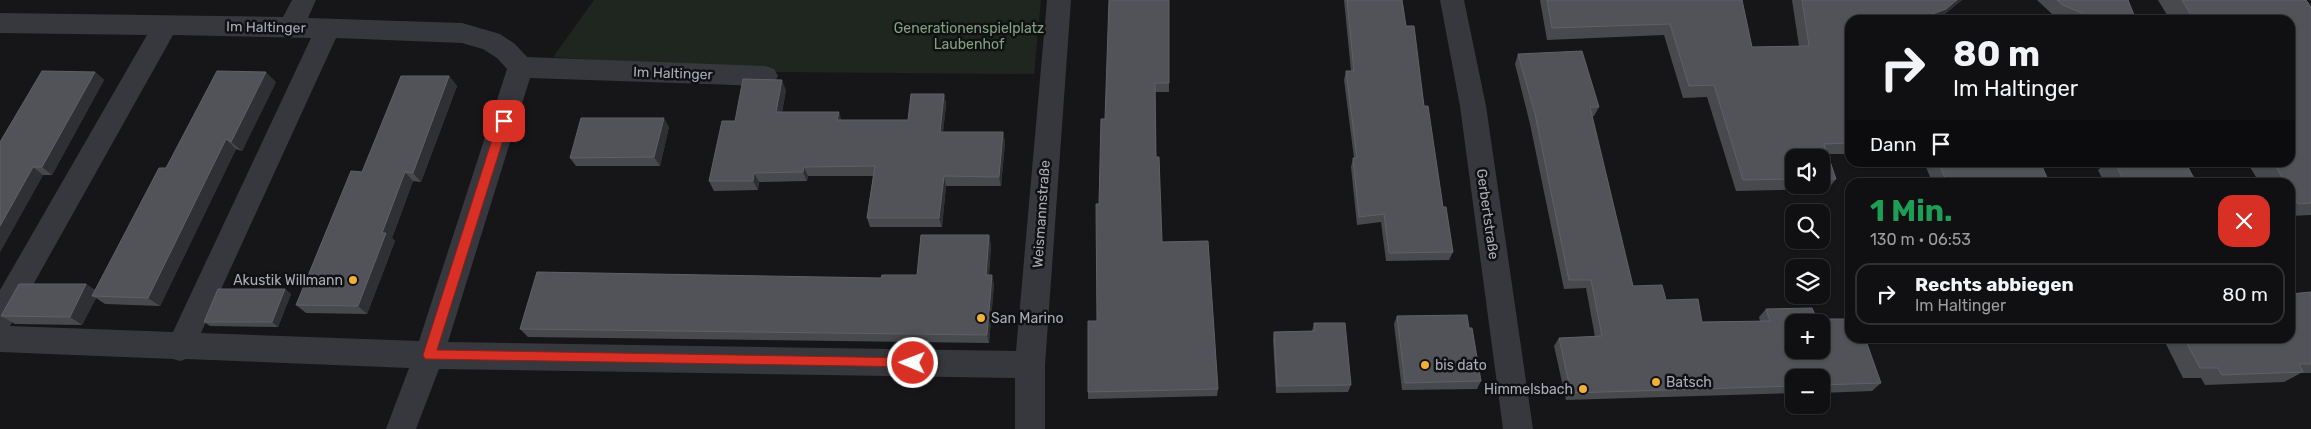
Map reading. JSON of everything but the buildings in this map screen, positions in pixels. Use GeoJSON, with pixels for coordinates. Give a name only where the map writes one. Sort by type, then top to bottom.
{"type":"FeatureCollection","features":[{"type":"Feature","properties":{"kind":"street"},"geometry":{"type":"LineString","coordinates":[[291,27],[304,0]]}},
{"type":"Feature","properties":{"kind":"street","name":"Weismannstraße"},"geometry":{"type":"LineString","coordinates":[[1030,429],[1030,365],[1059,0]]}},
{"type":"Feature","properties":{"kind":"street","name":"Gerbertstraße"},"geometry":{"type":"LineString","coordinates":[[1452,0],[1473,106],[1518,429]]}},
{"type":"Feature","properties":{"kind":"street","name":"Im Haltinger"},"geometry":{"type":"LineString","coordinates":[[0,23],[291,27],[462,33],[490,41],[506,51],[521,67],[765,76]]}},
{"type":"Feature","properties":{"kind":"street"},"geometry":{"type":"LineString","coordinates":[[0,317],[165,26]]}},
{"type":"Feature","properties":{"kind":"street"},"geometry":{"type":"LineString","coordinates":[[180,348],[328,29]]}},
{"type":"Feature","properties":{"kind":"street"},"geometry":{"type":"LineString","coordinates":[[401,429],[429,355],[521,67]]}},
{"type":"Feature","properties":{"kind":"street"},"geometry":{"type":"LineString","coordinates":[[0,339],[180,348],[429,355],[1030,365]]}},
{"type":"Feature","properties":{"kind":"green space","name":"Generationenspielplatz Laubenhof"},"geometry":{"type":"Polygon","coordinates":[[[594,0],[1041,0],[1034,74],[778,72],[553,57],[594,0]]]}},
{"type":"Feature","properties":{"kind":"place","name":"Akustik Willmann"},"geometry":{"type":"Point","coordinates":[353,280]}},
{"type":"Feature","properties":{"kind":"place","name":"San Marino"},"geometry":{"type":"Point","coordinates":[981,318]}},
{"type":"Feature","properties":{"kind":"place","name":"bis dato"},"geometry":{"type":"Point","coordinates":[1425,365]}},
{"type":"Feature","properties":{"kind":"place","name":"Batsch"},"geometry":{"type":"Point","coordinates":[1656,382]}},
{"type":"Feature","properties":{"kind":"place","name":"Himmelsbach"},"geometry":{"type":"Point","coordinates":[1583,389]}},
{"type":"Feature","properties":{"kind":"route"},"geometry":{"type":"LineString","coordinates":[[504,121],[429,355],[913,363]]}}]}
